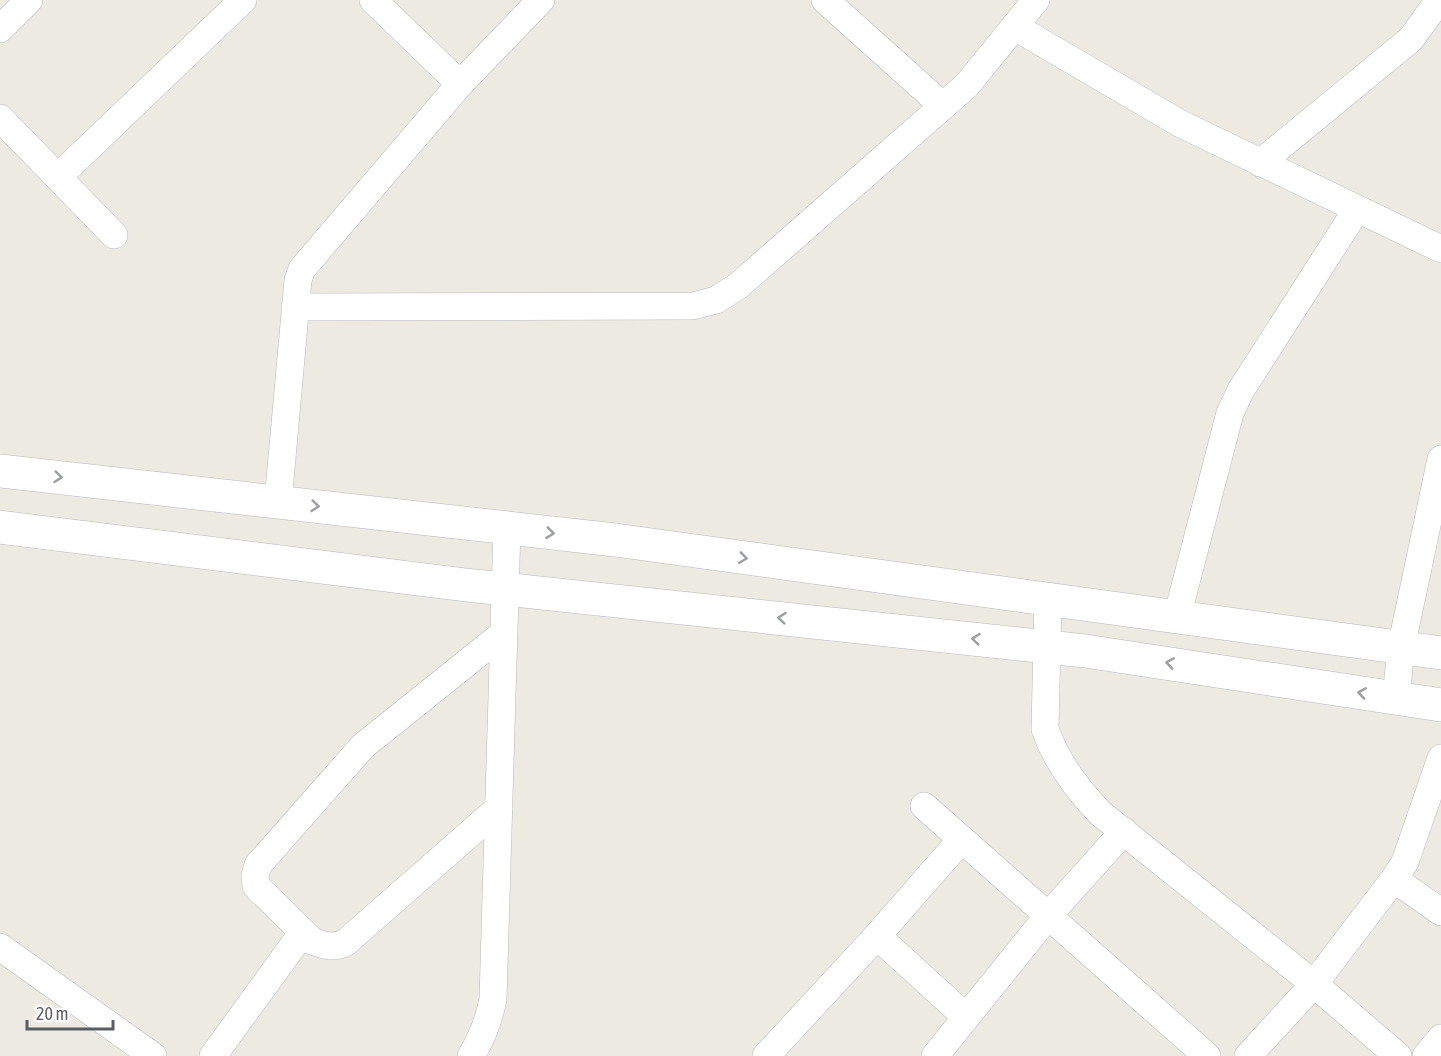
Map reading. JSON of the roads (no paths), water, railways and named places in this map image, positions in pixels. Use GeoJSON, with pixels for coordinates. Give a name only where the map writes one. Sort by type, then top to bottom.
{"type":"FeatureCollection","features":[{"type":"Feature","properties":{"kind":"street"},"geometry":{"type":"LineString","coordinates":[[0,29],[29,0]]}},
{"type":"Feature","properties":{"kind":"street"},"geometry":{"type":"LineString","coordinates":[[58,177],[243,0]]}},
{"type":"Feature","properties":{"kind":"street"},"geometry":{"type":"LineString","coordinates":[[373,0],[460,84]]}},
{"type":"Feature","properties":{"kind":"street"},"geometry":{"type":"LineString","coordinates":[[278,502],[297,280],[306,263],[460,84],[541,0]]}},
{"type":"Feature","properties":{"kind":"street"},"geometry":{"type":"LineString","coordinates":[[295,307],[693,306],[716,300],[738,286],[974,78],[1036,0]]}},
{"type":"Feature","properties":{"kind":"street"},"geometry":{"type":"LineString","coordinates":[[1260,163],[1411,39],[1439,0]]}},
{"type":"Feature","properties":{"kind":"street"},"geometry":{"type":"LineString","coordinates":[[839,5],[943,106]]}},
{"type":"Feature","properties":{"kind":"street"},"geometry":{"type":"LineString","coordinates":[[1015,27],[1181,124],[1441,249]]}},
{"type":"Feature","properties":{"kind":"street"},"geometry":{"type":"LineString","coordinates":[[0,118],[114,235]]}},
{"type":"Feature","properties":{"kind":"street"},"geometry":{"type":"LineString","coordinates":[[1177,617],[1230,413],[1241,390],[1357,209]]}},
{"type":"Feature","properties":{"kind":"street"},"geometry":{"type":"LineString","coordinates":[[1396,698],[1401,648],[1441,459]]}},
{"type":"Feature","properties":{"kind":"street"},"geometry":{"type":"LineString","coordinates":[[0,471],[615,540],[1441,653]]}},
{"type":"Feature","properties":{"kind":"street"},"geometry":{"type":"LineString","coordinates":[[0,527],[505,589],[1048,646],[1441,705]]}},
{"type":"Feature","properties":{"kind":"street"},"geometry":{"type":"LineString","coordinates":[[471,1056],[489,1018],[493,999],[507,528]]}},
{"type":"Feature","properties":{"kind":"street"},"geometry":{"type":"LineString","coordinates":[[1048,599],[1045,729],[1052,749],[1082,794],[1100,813],[1314,984],[1396,1055]]}},
{"type":"Feature","properties":{"kind":"street"},"geometry":{"type":"LineString","coordinates":[[499,808],[345,943],[336,946],[312,941],[256,886],[255,875],[258,865],[363,746],[504,633]]}},
{"type":"Feature","properties":{"kind":"street"},"geometry":{"type":"LineString","coordinates":[[1248,1056],[1314,984],[1394,879],[1405,862],[1441,758]]}},
{"type":"Feature","properties":{"kind":"street"},"geometry":{"type":"LineString","coordinates":[[924,806],[1207,1056]]}},
{"type":"Feature","properties":{"kind":"street"},"geometry":{"type":"LineString","coordinates":[[935,1056],[1047,917],[1124,831]]}},
{"type":"Feature","properties":{"kind":"street"},"geometry":{"type":"LineString","coordinates":[[766,1056],[877,936],[961,840]]}},
{"type":"Feature","properties":{"kind":"street"},"geometry":{"type":"LineString","coordinates":[[1394,879],[1441,912]]}},
{"type":"Feature","properties":{"kind":"street"},"geometry":{"type":"LineString","coordinates":[[213,1056],[303,932]]}},
{"type":"Feature","properties":{"kind":"street"},"geometry":{"type":"LineString","coordinates":[[877,936],[966,1017]]}},
{"type":"Feature","properties":{"kind":"street"},"geometry":{"type":"LineString","coordinates":[[0,947],[153,1056]]}},
{"type":"Feature","properties":{"kind":"street"},"geometry":{"type":"LineString","coordinates":[[1426,1056],[1441,1038]]}}]}
